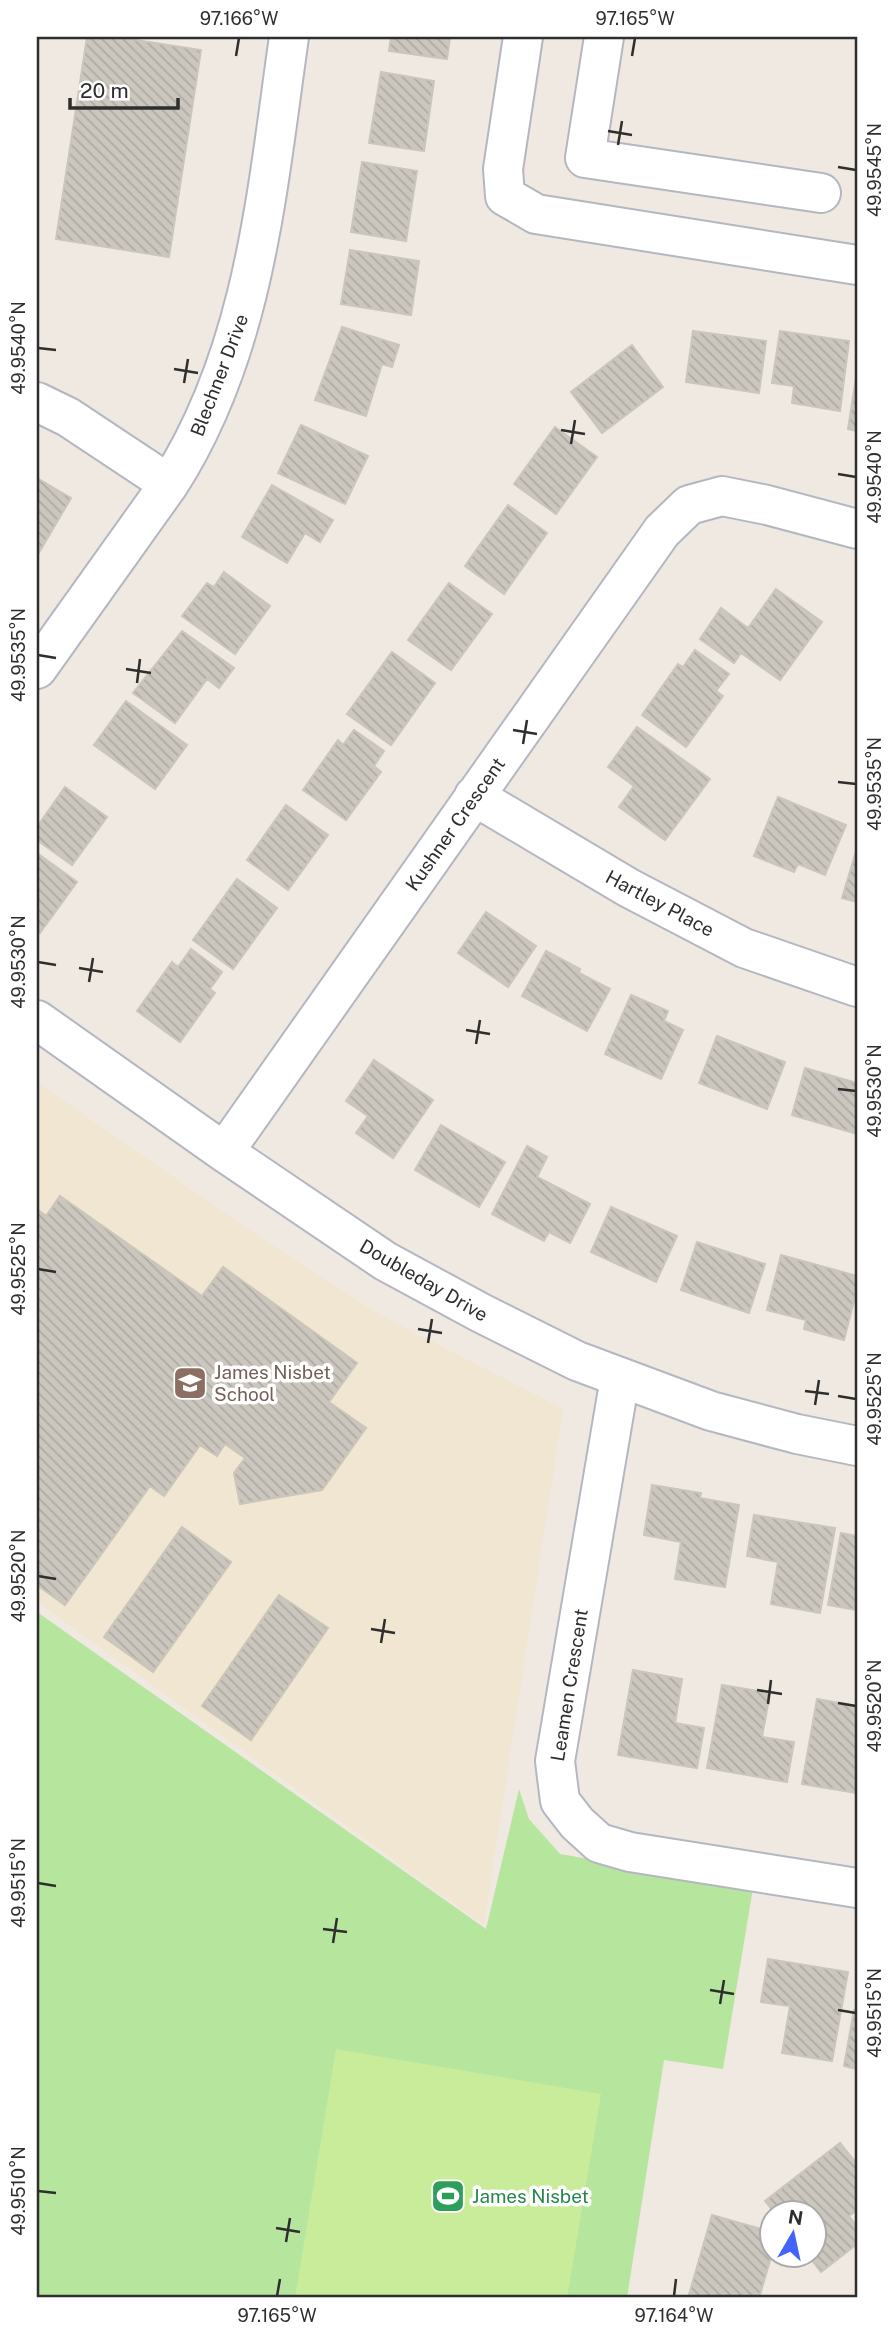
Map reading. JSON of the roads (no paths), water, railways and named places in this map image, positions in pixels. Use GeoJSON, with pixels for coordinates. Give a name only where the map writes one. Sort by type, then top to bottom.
{"type":"FeatureCollection","features":[{"type":"Feature","properties":{"kind":"street","name":"Blechner Drive"},"geometry":{"type":"LineString","coordinates":[[37,669],[169,484],[209,412],[244,310],[260,239],[289,37]]}},
{"type":"Feature","properties":{"kind":"street"},"geometry":{"type":"LineString","coordinates":[[523,37],[503,169],[505,196],[536,214],[857,265]]}},
{"type":"Feature","properties":{"kind":"street"},"geometry":{"type":"LineString","coordinates":[[604,37],[585,159],[821,193]]}},
{"type":"Feature","properties":{"kind":"street"},"geometry":{"type":"LineString","coordinates":[[37,402],[68,417],[169,484]]}},
{"type":"Feature","properties":{"kind":"street","name":"Kushner Crescent"},"geometry":{"type":"LineString","coordinates":[[223,1152],[662,531],[689,505],[722,496],[857,529]]}},
{"type":"Feature","properties":{"kind":"street","name":"Hartley Place"},"geometry":{"type":"LineString","coordinates":[[474,796],[629,888],[744,948],[857,987]]}},
{"type":"Feature","properties":{"kind":"street","name":"Doubleday Drive"},"geometry":{"type":"LineString","coordinates":[[37,1020],[223,1152],[385,1261],[481,1313],[577,1361],[711,1411],[797,1434],[857,1446]]}},
{"type":"Feature","properties":{"kind":"street","name":"Leamen Crescent"},"geometry":{"type":"LineString","coordinates":[[620,1378],[555,1761],[560,1801],[577,1823],[599,1843],[620,1849],[857,1888]]}},
{"type":"Feature","properties":{"kind":"place","name":"James Nisbet School"},"geometry":{"type":"Point","coordinates":[190,1383]}},
{"type":"Feature","properties":{"kind":"place","name":"James Nisbet"},"geometry":{"type":"Point","coordinates":[448,2196]}}]}
